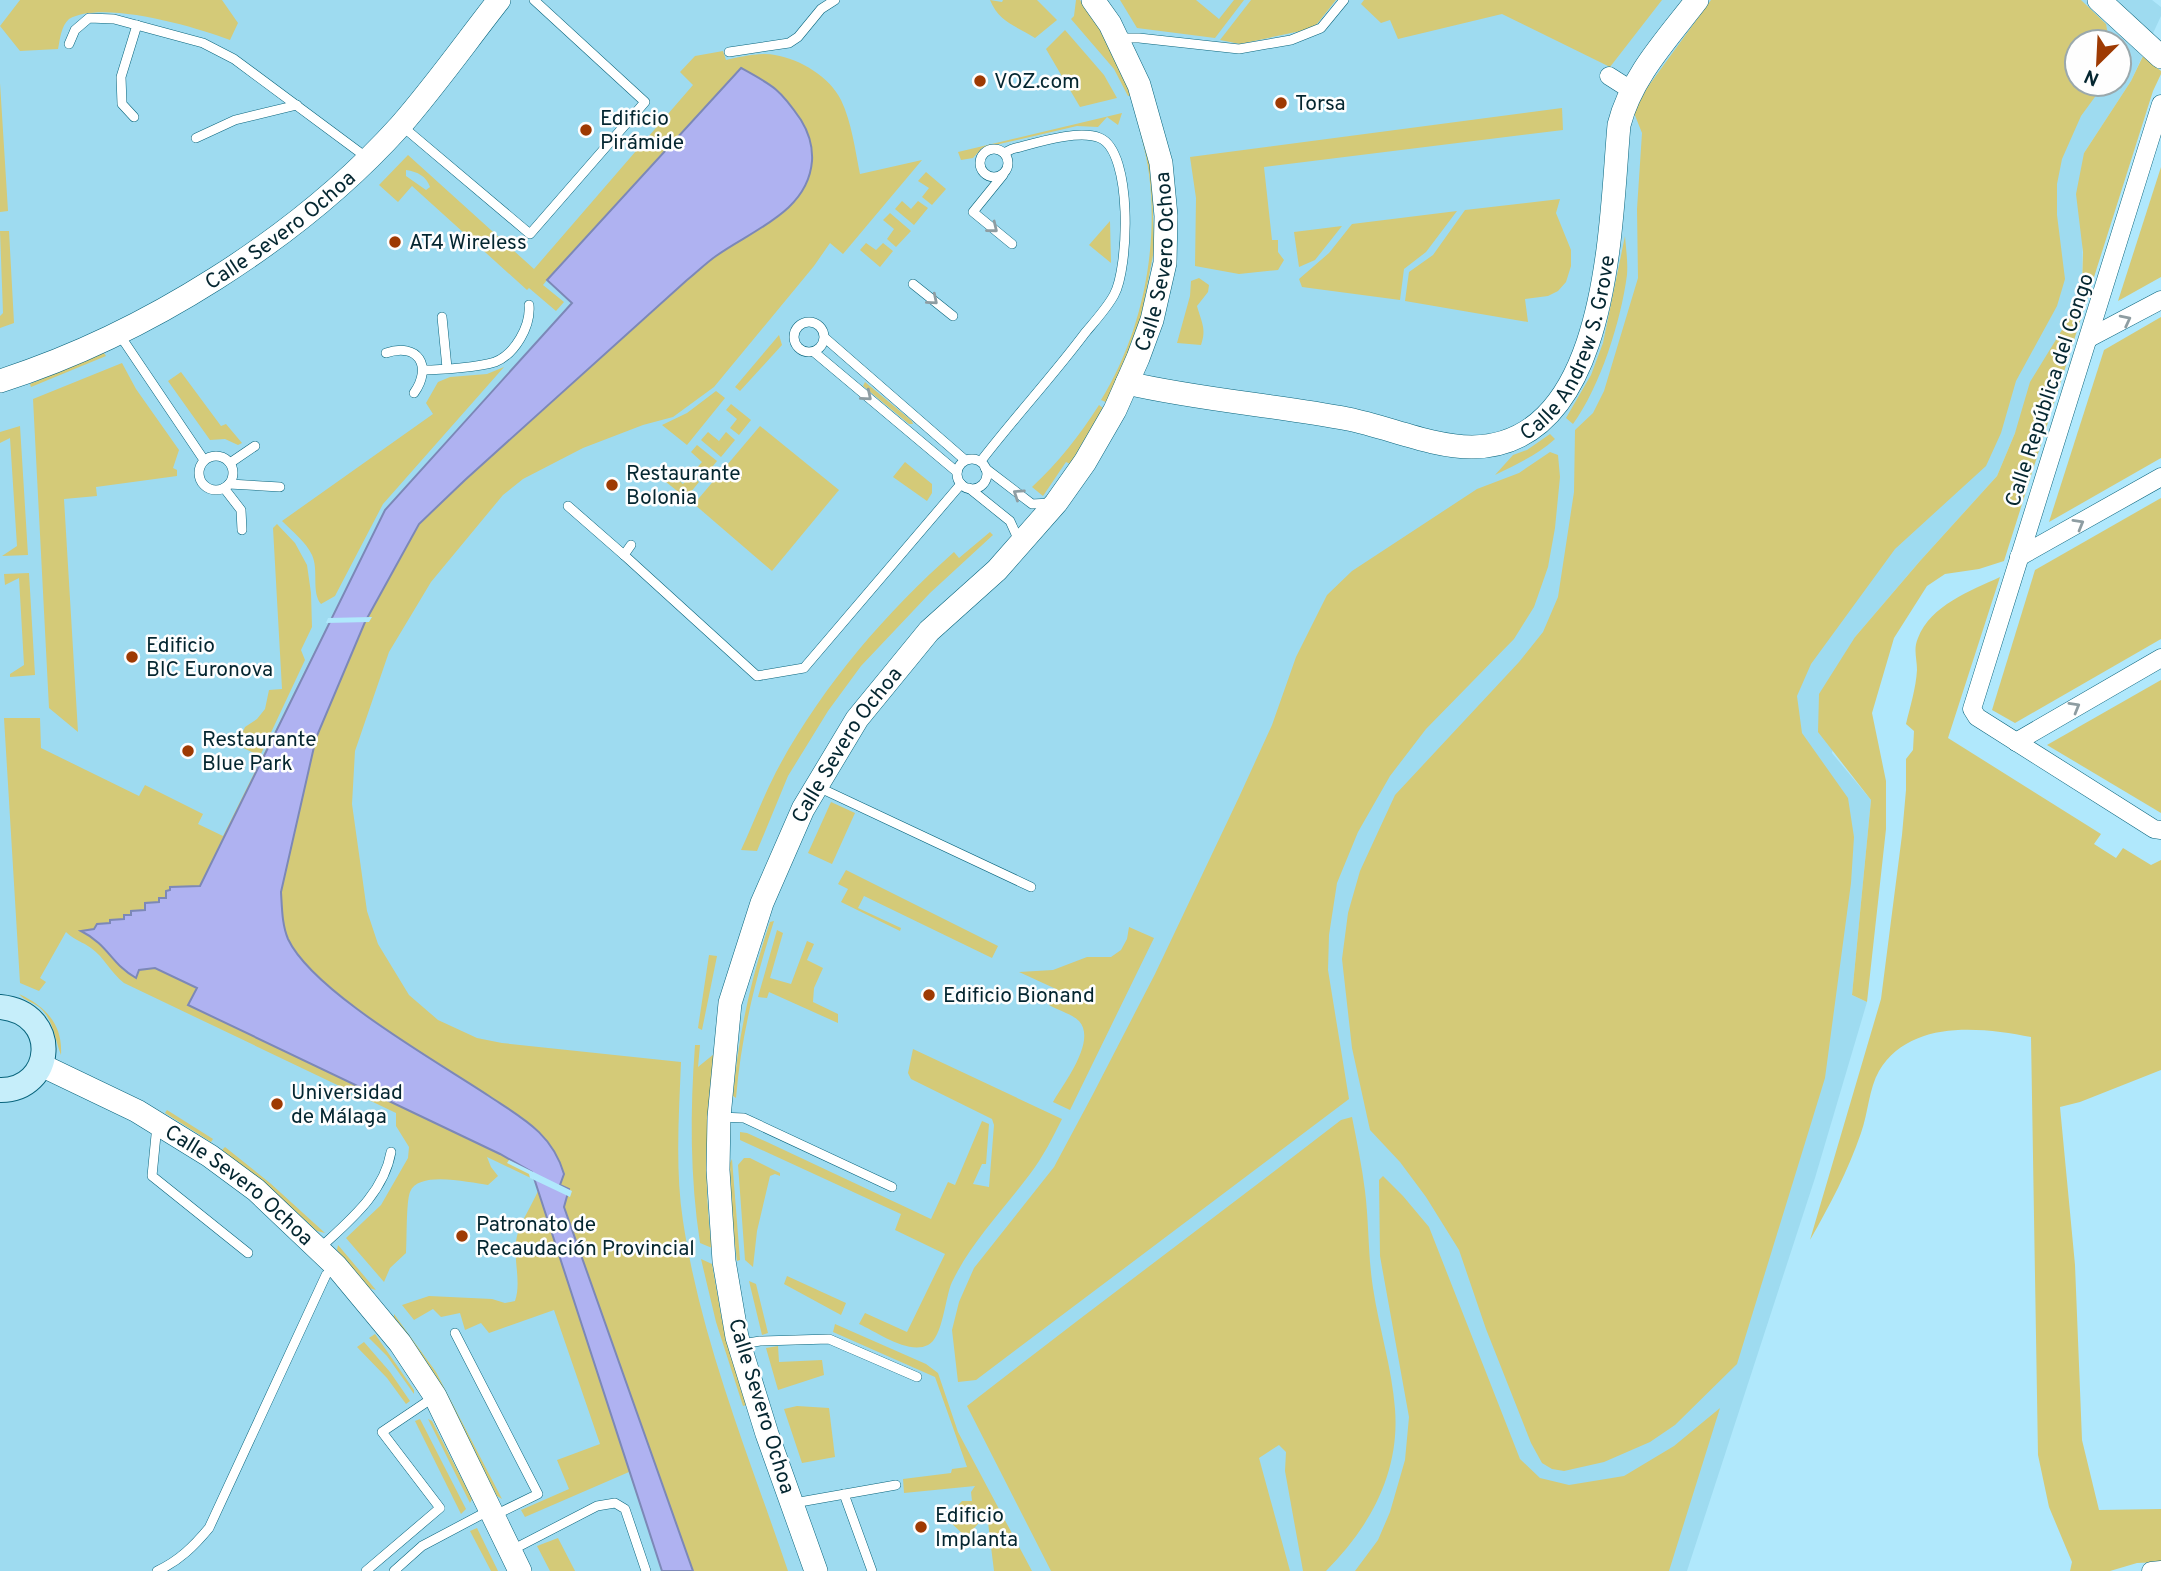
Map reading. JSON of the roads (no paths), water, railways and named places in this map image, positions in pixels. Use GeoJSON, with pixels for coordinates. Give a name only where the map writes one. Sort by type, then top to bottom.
{"type":"FeatureCollection","features":[{"type":"Feature","properties":{"kind":"main road"},"geometry":{"type":"LineString","coordinates":[[0,1005],[15,1008],[27,1015],[37,1026],[43,1039],[41,1065],[31,1079],[18,1087],[0,1090]]}},
{"type":"Feature","properties":{"kind":"street","name":"Calle Severo Ochoa"},"geometry":{"type":"LineString","coordinates":[[0,381],[118,332],[210,282],[269,243],[321,203],[401,125],[499,0]]}},
{"type":"Feature","properties":{"kind":"street","name":"Calle Severo Ochoa"},"geometry":{"type":"LineString","coordinates":[[816,1571],[767,1434],[740,1344],[724,1261],[718,1170],[719,1117],[730,1003],[762,903],[803,809],[857,719],[929,631],[997,570],[1056,503],[1085,462],[1127,383],[1152,320],[1165,263],[1166,216],[1161,163],[1139,85],[1110,23],[1093,0]]}},
{"type":"Feature","properties":{"kind":"street","name":"Calle Andrew S. Grove"},"geometry":{"type":"LineString","coordinates":[[1127,383],[1167,393],[1308,411],[1376,425],[1449,446],[1474,447],[1501,443],[1526,432],[1550,414],[1565,394],[1577,372],[1591,331],[1607,253],[1619,125],[1631,90],[1696,0]]}},
{"type":"Feature","properties":{"kind":"street"},"geometry":{"type":"LineString","coordinates":[[2099,0],[2161,57]]}},
{"type":"Feature","properties":{"kind":"street"},"geometry":{"type":"LineString","coordinates":[[1609,76],[1631,90]]}},
{"type":"Feature","properties":{"kind":"street","name":"Calle República del Congo"},"geometry":{"type":"LineString","coordinates":[[2016,742],[1977,717],[1972,709],[2161,104]]}},
{"type":"Feature","properties":{"kind":"street"},"geometry":{"type":"LineString","coordinates":[[2089,338],[2161,300]]}},
{"type":"Feature","properties":{"kind":"street"},"geometry":{"type":"LineString","coordinates":[[2020,557],[2161,477]]}},
{"type":"Feature","properties":{"kind":"street"},"geometry":{"type":"LineString","coordinates":[[2161,658],[2016,742],[2154,829],[2161,830]]}},
{"type":"Feature","properties":{"kind":"street","name":"Calle Severo Ochoa"},"geometry":{"type":"LineString","coordinates":[[41,1065],[162,1125],[210,1156],[256,1191],[336,1266],[401,1343],[435,1396],[515,1561]]}},
{"type":"Feature","properties":{"kind":"street"},"geometry":{"type":"LineString","coordinates":[[2151,1571],[2161,1570]]}},
{"type":"Feature","properties":{"kind":"lane"},"geometry":{"type":"LineString","coordinates":[[401,125],[530,234],[645,102],[534,0]]}},
{"type":"Feature","properties":{"kind":"lane"},"geometry":{"type":"LineString","coordinates":[[729,52],[789,43],[798,37],[821,9],[835,0]]}},
{"type":"Feature","properties":{"kind":"lane"},"geometry":{"type":"LineString","coordinates":[[1117,38],[1239,49],[1252,47],[1291,40],[1321,28],[1344,0]]}},
{"type":"Feature","properties":{"kind":"lane"},"geometry":{"type":"LineString","coordinates":[[69,44],[75,30],[89,18],[114,19],[203,43],[234,59],[368,158]]}},
{"type":"Feature","properties":{"kind":"lane"},"geometry":{"type":"LineString","coordinates":[[134,117],[122,104],[121,77],[136,25]]}},
{"type":"Feature","properties":{"kind":"lane"},"geometry":{"type":"LineString","coordinates":[[196,138],[235,120],[297,105]]}},
{"type":"Feature","properties":{"kind":"lane"},"geometry":{"type":"LineString","coordinates":[[983,465],[1115,293],[1125,245],[1125,210],[1120,167],[1113,150],[1103,139],[1085,134],[1004,153]]}},
{"type":"Feature","properties":{"kind":"lane"},"geometry":{"type":"LineString","coordinates":[[1003,175],[993,178],[984,174],[980,160],[988,150],[996,149],[1004,153],[1008,167],[1003,175],[973,212],[1012,244]]}},
{"type":"Feature","properties":{"kind":"lane"},"geometry":{"type":"LineString","coordinates":[[913,284],[953,316]]}},
{"type":"Feature","properties":{"kind":"lane"},"geometry":{"type":"LineString","coordinates":[[424,370],[496,362],[512,348],[524,332],[530,317],[529,305]]}},
{"type":"Feature","properties":{"kind":"lane"},"geometry":{"type":"LineString","coordinates":[[442,317],[447,368]]}},
{"type":"Feature","properties":{"kind":"lane"},"geometry":{"type":"LineString","coordinates":[[965,460],[825,338],[815,323],[802,324],[797,328],[794,340],[802,351],[814,352],[957,472],[965,486],[1010,522],[1020,544]]}},
{"type":"Feature","properties":{"kind":"lane"},"geometry":{"type":"LineString","coordinates":[[118,332],[204,460]]}},
{"type":"Feature","properties":{"kind":"lane"},"geometry":{"type":"LineString","coordinates":[[814,352],[823,344],[825,338]]}},
{"type":"Feature","properties":{"kind":"lane"},"geometry":{"type":"LineString","coordinates":[[386,353],[407,351],[418,358],[424,370],[422,381],[414,393]]}},
{"type":"Feature","properties":{"kind":"lane"},"geometry":{"type":"LineString","coordinates":[[230,463],[256,446]]}},
{"type":"Feature","properties":{"kind":"lane"},"geometry":{"type":"LineString","coordinates":[[227,486],[233,470],[230,463],[218,456],[204,460],[199,470],[201,482],[211,489],[227,486],[280,488]]}},
{"type":"Feature","properties":{"kind":"lane"},"geometry":{"type":"LineString","coordinates":[[957,472],[961,463],[973,458],[1032,504],[1056,503]]}},
{"type":"Feature","properties":{"kind":"lane"},"geometry":{"type":"LineString","coordinates":[[965,486],[977,488],[983,484],[986,478],[983,465]]}},
{"type":"Feature","properties":{"kind":"lane"},"geometry":{"type":"LineString","coordinates":[[227,486],[241,510],[242,530]]}},
{"type":"Feature","properties":{"kind":"lane"},"geometry":{"type":"LineString","coordinates":[[568,506],[757,676],[804,668],[965,486]]}},
{"type":"Feature","properties":{"kind":"lane"},"geometry":{"type":"LineString","coordinates":[[624,555],[631,545]]}},
{"type":"Feature","properties":{"kind":"lane"},"geometry":{"type":"LineString","coordinates":[[816,786],[1031,887]]}},
{"type":"Feature","properties":{"kind":"lane"},"geometry":{"type":"LineString","coordinates":[[719,1117],[744,1118],[771,1126],[891,1188]]}},
{"type":"Feature","properties":{"kind":"lane"},"geometry":{"type":"LineString","coordinates":[[162,1125],[156,1135],[152,1177],[248,1253]]}},
{"type":"Feature","properties":{"kind":"lane"},"geometry":{"type":"LineString","coordinates":[[318,1249],[370,1200],[389,1164],[391,1152]]}},
{"type":"Feature","properties":{"kind":"lane"},"geometry":{"type":"LineString","coordinates":[[157,1571],[175,1563],[209,1528],[326,1275],[336,1266]]}},
{"type":"Feature","properties":{"kind":"lane"},"geometry":{"type":"LineString","coordinates":[[394,1571],[422,1546],[538,1494],[455,1333]]}},
{"type":"Feature","properties":{"kind":"lane"},"geometry":{"type":"LineString","coordinates":[[740,1344],[829,1339],[917,1377]]}},
{"type":"Feature","properties":{"kind":"lane"},"geometry":{"type":"LineString","coordinates":[[366,1571],[440,1508],[382,1433],[435,1396]]}},
{"type":"Feature","properties":{"kind":"lane"},"geometry":{"type":"LineString","coordinates":[[792,1503],[896,1485]]}},
{"type":"Feature","properties":{"kind":"lane"},"geometry":{"type":"LineString","coordinates":[[844,1494],[872,1571]]}},
{"type":"Feature","properties":{"kind":"lane"},"geometry":{"type":"LineString","coordinates":[[515,1561],[597,1506],[615,1503],[625,1509],[646,1571]]}},
{"type":"Feature","properties":{"kind":"place","name":"VOZ.com"},"geometry":{"type":"Point","coordinates":[980,81]}},
{"type":"Feature","properties":{"kind":"place","name":"Torsa"},"geometry":{"type":"Point","coordinates":[1281,103]}},
{"type":"Feature","properties":{"kind":"place","name":"Edificio Pirámide"},"geometry":{"type":"Point","coordinates":[586,130]}},
{"type":"Feature","properties":{"kind":"place","name":"AT4 Wireless"},"geometry":{"type":"Point","coordinates":[395,242]}},
{"type":"Feature","properties":{"kind":"place","name":"Restaurante Bolonia"},"geometry":{"type":"Point","coordinates":[612,485]}},
{"type":"Feature","properties":{"kind":"place","name":"Edificio BIC Euronova"},"geometry":{"type":"Point","coordinates":[132,657]}},
{"type":"Feature","properties":{"kind":"place","name":"Restaurante Blue Park"},"geometry":{"type":"Point","coordinates":[188,751]}},
{"type":"Feature","properties":{"kind":"place","name":"Edificio Bionand"},"geometry":{"type":"Point","coordinates":[929,995]}},
{"type":"Feature","properties":{"kind":"place","name":"Universidad de Málaga"},"geometry":{"type":"Point","coordinates":[277,1104]}},
{"type":"Feature","properties":{"kind":"place","name":"Patronato de Recaudación Provincial"},"geometry":{"type":"Point","coordinates":[462,1236]}},
{"type":"Feature","properties":{"kind":"place","name":"Edificio Implanta"},"geometry":{"type":"Point","coordinates":[921,1527]}}]}
